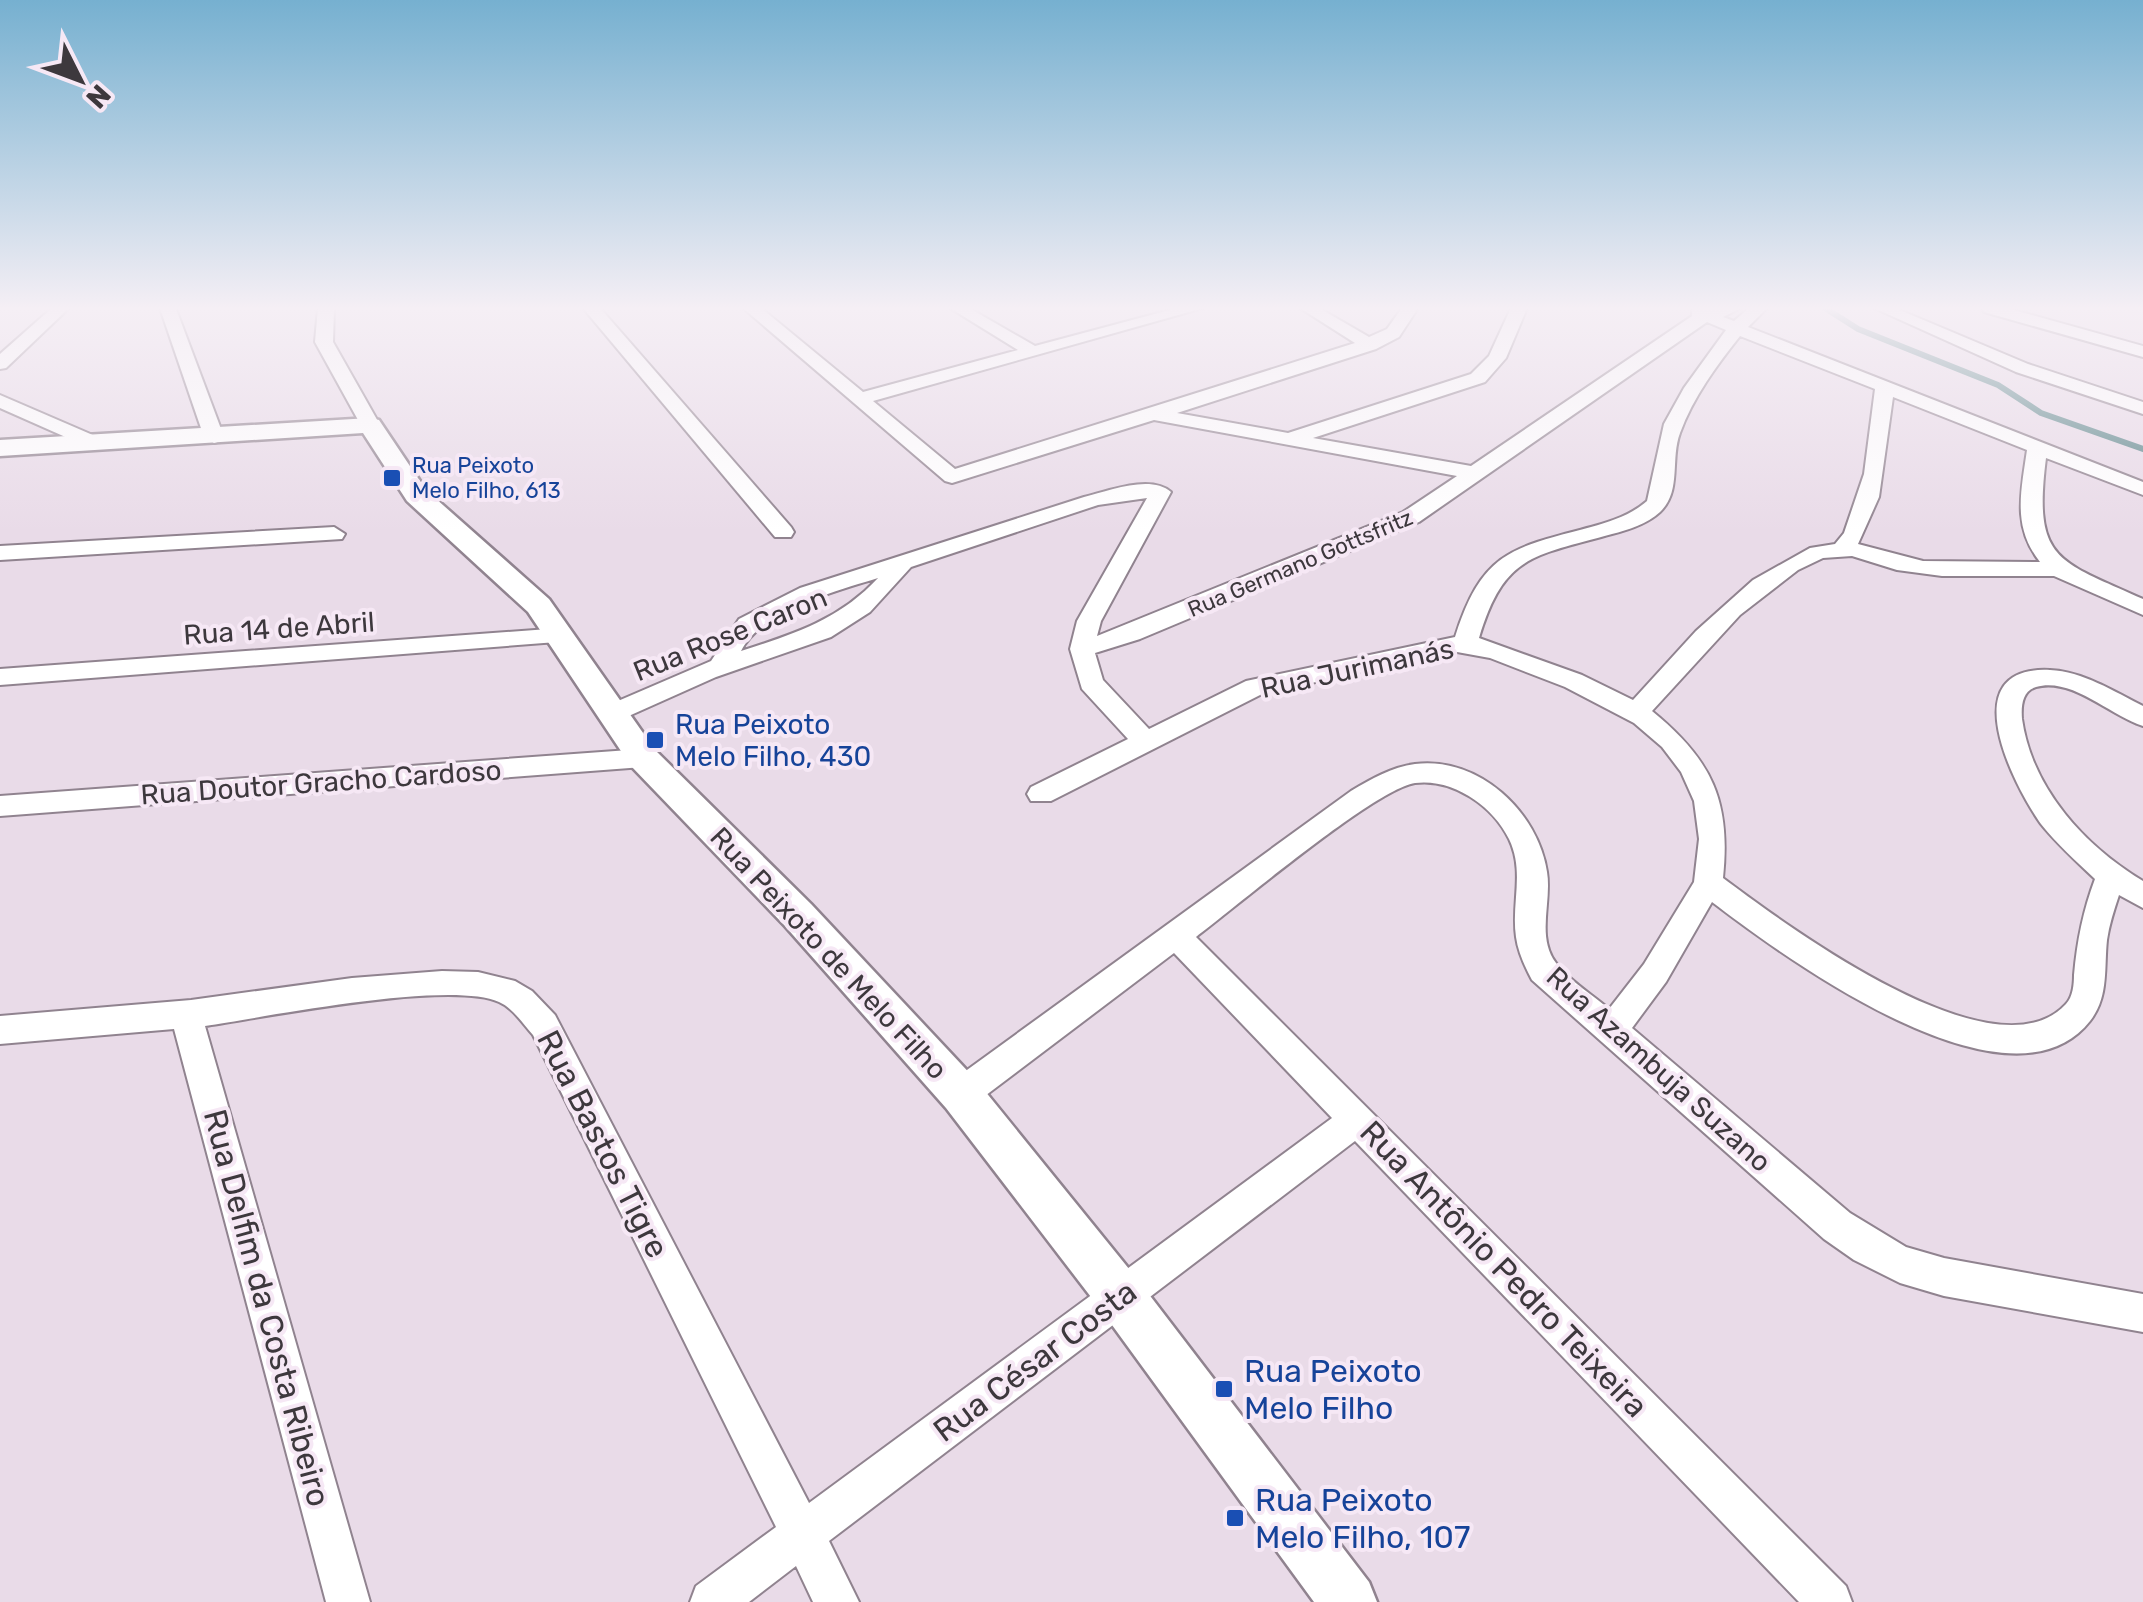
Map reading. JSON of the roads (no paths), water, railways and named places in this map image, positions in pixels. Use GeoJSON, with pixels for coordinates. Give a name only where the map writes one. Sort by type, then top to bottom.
{"type":"FeatureCollection","features":[{"type":"Feature","properties":{"kind":"street"},"geometry":{"type":"LineString","coordinates":[[194,383],[214,437]]}},
{"type":"Feature","properties":{"kind":"street","name":"Rua Peixoto de Melo Filho"},"geometry":{"type":"LineString","coordinates":[[346,383],[416,495],[510,578],[562,636],[643,758],[798,914],[961,1094],[1121,1298],[1348,1602]]}},
{"type":"Feature","properties":{"kind":"street"},"geometry":{"type":"LineString","coordinates":[[658,383],[783,532]]}},
{"type":"Feature","properties":{"kind":"street"},"geometry":{"type":"LineString","coordinates":[[840,383],[952,477],[1250,383]]}},
{"type":"Feature","properties":{"kind":"street"},"geometry":{"type":"LineString","coordinates":[[859,399],[919,383]]}},
{"type":"Feature","properties":{"kind":"street"},"geometry":{"type":"LineString","coordinates":[[1288,439],[1463,383]]}},
{"type":"Feature","properties":{"kind":"street","name":"Rua Germano Gottsfritz"},"geometry":{"type":"LineString","coordinates":[[1082,649],[1132,634],[1411,518],[1599,383]]}},
{"type":"Feature","properties":{"kind":"street"},"geometry":{"type":"LineString","coordinates":[[1465,644],[1480,593],[1493,574],[1511,560],[1636,518],[1659,500],[1670,431],[1700,383]]}},
{"type":"Feature","properties":{"kind":"street"},"geometry":{"type":"LineString","coordinates":[[1874,383],[2143,489]]}},
{"type":"Feature","properties":{"kind":"street"},"geometry":{"type":"LineString","coordinates":[[2067,383],[2143,408]]}},
{"type":"Feature","properties":{"kind":"street"},"geometry":{"type":"LineString","coordinates":[[1844,548],[1860,529],[1878,443],[1884,388]]}},
{"type":"Feature","properties":{"kind":"street"},"geometry":{"type":"LineString","coordinates":[[0,402],[95,443]]}},
{"type":"Feature","properties":{"kind":"street"},"geometry":{"type":"LineString","coordinates":[[1148,414],[1477,473]]}},
{"type":"Feature","properties":{"kind":"street"},"geometry":{"type":"LineString","coordinates":[[9,448],[38,420]]}},
{"type":"Feature","properties":{"kind":"street"},"geometry":{"type":"LineString","coordinates":[[9,448],[370,426]]}},
{"type":"Feature","properties":{"kind":"street"},"geometry":{"type":"LineString","coordinates":[[2037,447],[2029,527],[2034,542],[2058,570]]}},
{"type":"Feature","properties":{"kind":"street"},"geometry":{"type":"LineString","coordinates":[[722,666],[736,636],[748,624],[808,593],[1111,496],[1161,492],[1089,621],[1082,649],[1091,683],[1145,741]]}},
{"type":"Feature","properties":{"kind":"street"},"geometry":{"type":"LineString","coordinates":[[0,554],[334,534]]}},
{"type":"Feature","properties":{"kind":"street"},"geometry":{"type":"LineString","coordinates":[[1638,710],[1764,579],[1784,566],[1844,548],[1917,567],[2058,570],[2143,608]]}},
{"type":"Feature","properties":{"kind":"street","name":"Rua Rose Caron"},"geometry":{"type":"LineString","coordinates":[[613,713],[722,666],[810,640],[838,627],[876,597],[905,560]]}},
{"type":"Feature","properties":{"kind":"street","name":"Rua 14 de Abril"},"geometry":{"type":"LineString","coordinates":[[0,678],[562,636]]}},
{"type":"Feature","properties":{"kind":"street","name":"Rua Jurimanás"},"geometry":{"type":"LineString","coordinates":[[1041,794],[1255,687],[1286,677],[1465,644],[1595,688],[1638,710],[1664,733],[1690,767],[1715,819],[1716,848],[1708,884]]}},
{"type":"Feature","properties":{"kind":"street"},"geometry":{"type":"LineString","coordinates":[[2143,717],[2049,678],[2028,680],[2014,688],[2007,702],[2007,721],[2031,782],[2050,815],[2111,876],[2143,896]]}},
{"type":"Feature","properties":{"kind":"street","name":"Rua Doutor Gracho Cardoso"},"geometry":{"type":"LineString","coordinates":[[0,806],[643,758]]}},
{"type":"Feature","properties":{"kind":"street","name":"Rua Azambuja Suzano"},"geometry":{"type":"LineString","coordinates":[[961,1094],[1361,798],[1396,778],[1424,773],[1457,780],[1502,804],[1516,823],[1533,872],[1531,938],[1544,971],[1837,1226],[1900,1264],[1944,1277],[2143,1313]]}},
{"type":"Feature","properties":{"kind":"street"},"geometry":{"type":"LineString","coordinates":[[1610,1032],[1655,973],[1708,884],[1778,936],[1873,994],[1944,1025],[1990,1038],[2018,1040],[2050,1033],[2068,1024],[2080,1011],[2090,984],[2092,938],[2111,876]]}},
{"type":"Feature","properties":{"kind":"street","name":"Rua Antônio Pedro Teixeira"},"geometry":{"type":"LineString","coordinates":[[1177,937],[1830,1602]]}},
{"type":"Feature","properties":{"kind":"street","name":"Rua Bastos Tigre"},"geometry":{"type":"LineString","coordinates":[[0,1030],[186,1014],[418,986],[479,985],[504,990],[526,1005],[544,1024],[836,1602]]}},
{"type":"Feature","properties":{"kind":"street","name":"Rua Delfim da Costa Ribeiro"},"geometry":{"type":"LineString","coordinates":[[186,1014],[348,1602]]}},
{"type":"Feature","properties":{"kind":"street","name":"Rua César Costa"},"geometry":{"type":"LineString","coordinates":[[712,1602],[1357,1118]]}},
{"type":"Feature","properties":{"kind":"waterway"},"geometry":{"type":"LineString","coordinates":[[1992,383],[2041,413],[2143,449]]}},
{"type":"Feature","properties":{"kind":"place","name":"Rua Peixoto Melo Filho, 613"},"geometry":{"type":"Point","coordinates":[392,478]}},
{"type":"Feature","properties":{"kind":"place","name":"Rua Peixoto Melo Filho, 430"},"geometry":{"type":"Point","coordinates":[655,740]}},
{"type":"Feature","properties":{"kind":"place","name":"Rua Peixoto Melo Filho"},"geometry":{"type":"Point","coordinates":[1224,1389]}},
{"type":"Feature","properties":{"kind":"place","name":"Rua Peixoto Melo Filho, 107"},"geometry":{"type":"Point","coordinates":[1235,1518]}}]}
